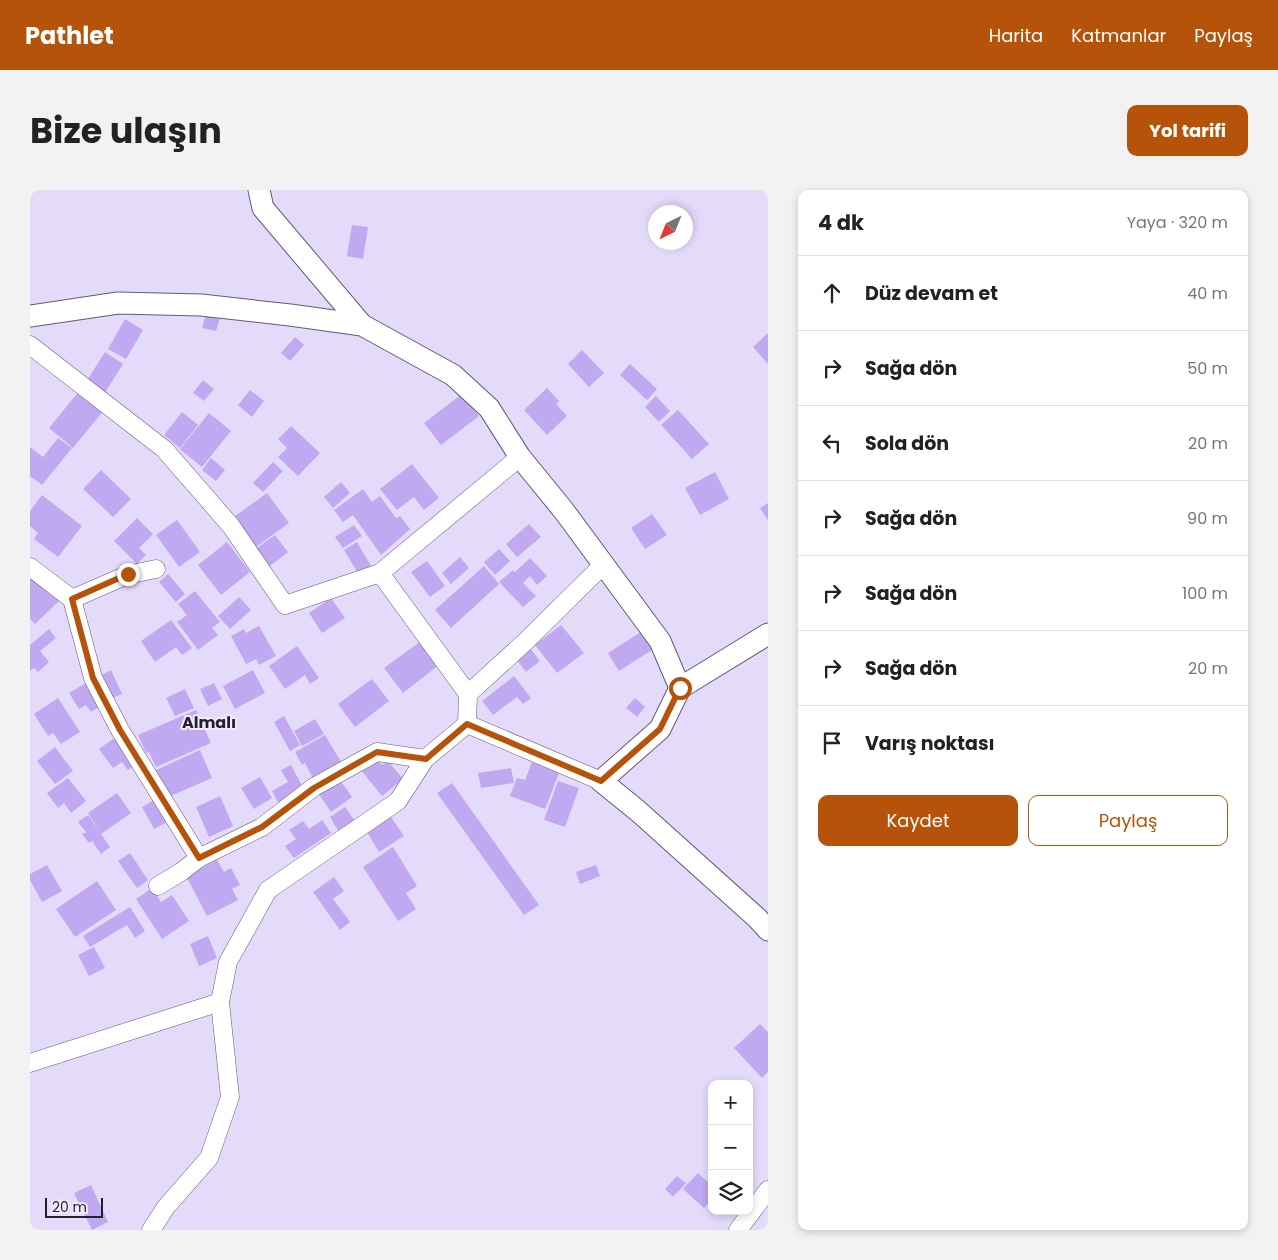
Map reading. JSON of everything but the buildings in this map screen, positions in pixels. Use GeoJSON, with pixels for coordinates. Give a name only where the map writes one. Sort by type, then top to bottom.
{"type":"FeatureCollection","features":[{"type":"Feature","properties":{"kind":"street"},"geometry":{"type":"LineString","coordinates":[[259,190],[263,208],[362,326]]}},
{"type":"Feature","properties":{"kind":"street"},"geometry":{"type":"LineString","coordinates":[[30,316],[118,303],[201,304],[362,326],[453,375],[488,408],[520,457],[564,511],[660,641],[680,688]]}},
{"type":"Feature","properties":{"kind":"street"},"geometry":{"type":"LineString","coordinates":[[30,346],[164,450],[231,526],[285,605],[380,573],[520,457]]}},
{"type":"Feature","properties":{"kind":"street"},"geometry":{"type":"LineString","coordinates":[[468,694],[525,642],[603,564]]}},
{"type":"Feature","properties":{"kind":"street"},"geometry":{"type":"LineString","coordinates":[[30,567],[72,599],[93,678],[120,730],[199,858]]}},
{"type":"Feature","properties":{"kind":"street"},"geometry":{"type":"LineString","coordinates":[[72,599],[128,574],[156,569]]}},
{"type":"Feature","properties":{"kind":"street"},"geometry":{"type":"LineString","coordinates":[[152,1230],[166,1207],[209,1158],[230,1097],[220,1002],[228,962],[268,890],[398,801],[426,759],[467,724],[468,694],[380,573]]}},
{"type":"Feature","properties":{"kind":"street"},"geometry":{"type":"LineString","coordinates":[[601,781],[660,729],[680,688],[768,634]]}},
{"type":"Feature","properties":{"kind":"street"},"geometry":{"type":"LineString","coordinates":[[467,724],[601,781],[682,850],[758,918],[768,930]]}},
{"type":"Feature","properties":{"kind":"street"},"geometry":{"type":"LineString","coordinates":[[158,886],[199,858],[262,827],[314,788],[377,752],[426,759]]}},
{"type":"Feature","properties":{"kind":"street"},"geometry":{"type":"LineString","coordinates":[[30,1063],[220,1002]]}},
{"type":"Feature","properties":{"kind":"street"},"geometry":{"type":"LineString","coordinates":[[738,1230],[768,1190]]}},
{"type":"Feature","properties":{"kind":"district","name":"Almalı"},"geometry":{"type":"Point","coordinates":[209,722]}},
{"type":"Feature","properties":{"kind":"route"},"geometry":{"type":"LineString","coordinates":[[128,574],[72,599],[93,678],[120,730],[199,858],[262,827],[314,788],[377,752],[426,759],[467,724],[601,781],[660,729],[680,688]]}}]}
